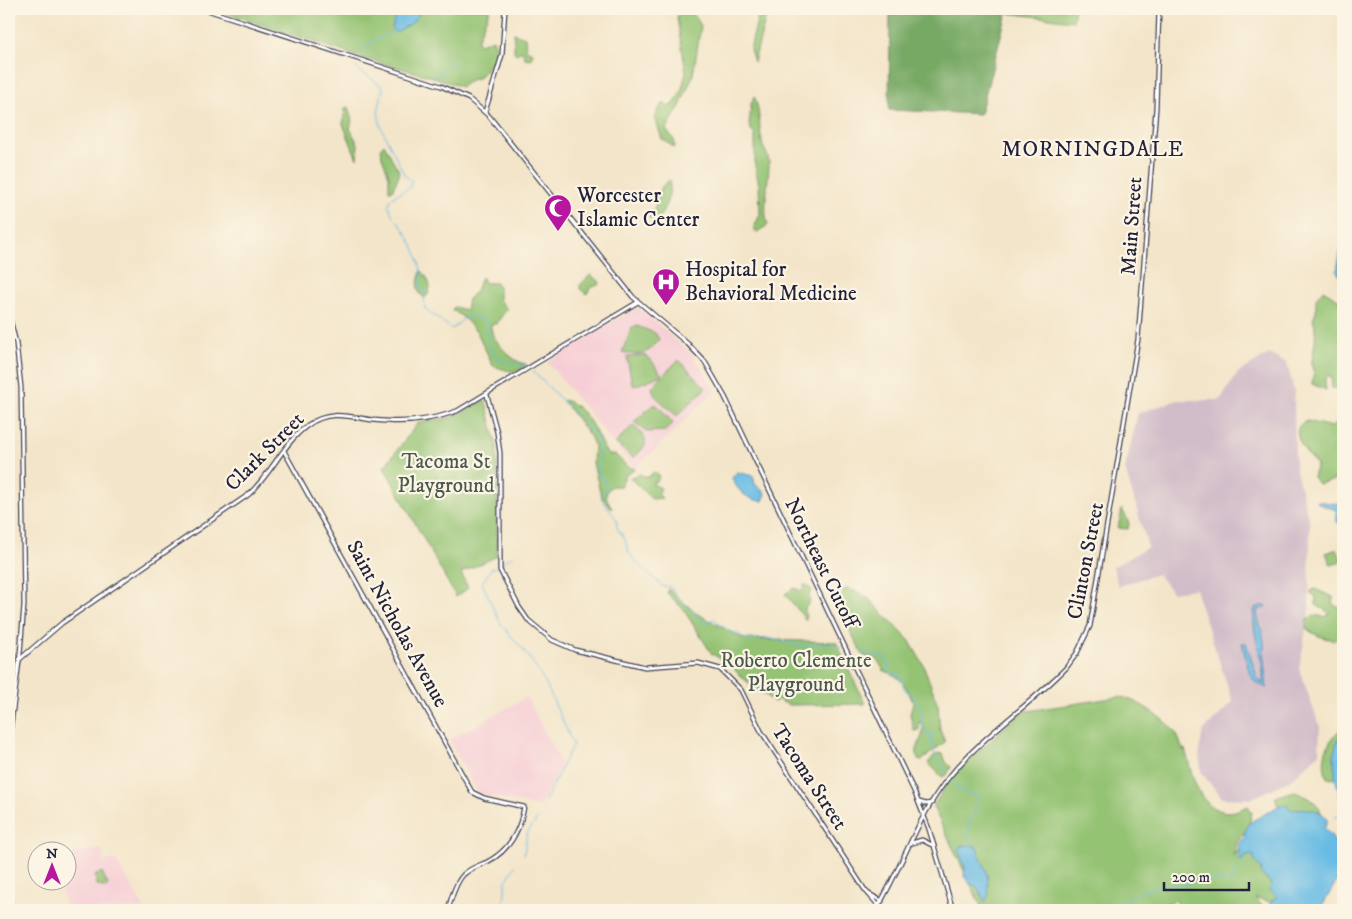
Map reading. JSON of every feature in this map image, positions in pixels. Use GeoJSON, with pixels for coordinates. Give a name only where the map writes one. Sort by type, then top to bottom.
{"type":"FeatureCollection","features":[{"type":"Feature","properties":{"kind":"main road","name":"Northeast Cutoff"},"geometry":{"type":"LineString","coordinates":[[204,9],[441,86],[462,95],[485,112],[638,302],[694,350],[715,377],[919,802],[925,816],[953,910]]}},
{"type":"Feature","properties":{"kind":"main road"},"geometry":{"type":"LineString","coordinates":[[485,112],[502,55],[505,9]]}},
{"type":"Feature","properties":{"kind":"main road","name":"Main Street"},"geometry":{"type":"LineString","coordinates":[[1132,385],[1140,321],[1154,129],[1159,9]]}},
{"type":"Feature","properties":{"kind":"main road","name":"Clark Street"},"geometry":{"type":"LineString","coordinates":[[20,659],[62,623],[248,495],[266,477],[284,451],[305,427],[323,417],[342,415],[387,422],[426,419],[457,411],[487,395],[638,302]]}},
{"type":"Feature","properties":{"kind":"main road"},"geometry":{"type":"LineString","coordinates":[[9,316],[17,348],[22,394],[23,624],[9,740]]}},
{"type":"Feature","properties":{"kind":"main road","name":"Clinton Street"},"geometry":{"type":"LineString","coordinates":[[876,910],[912,844],[932,802],[948,778],[968,756],[1066,668],[1086,635],[1094,609],[1132,385]]}},
{"type":"Feature","properties":{"kind":"main road","name":"Tacoma Street"},"geometry":{"type":"LineString","coordinates":[[487,395],[497,432],[500,453],[500,570],[519,607],[528,620],[552,640],[578,651],[645,667],[698,663],[720,669],[741,690],[761,731],[868,893],[879,906]]}},
{"type":"Feature","properties":{"kind":"main road","name":"Saint Nicholas Avenue"},"geometry":{"type":"LineString","coordinates":[[284,451],[472,792],[476,796],[524,807],[518,828],[510,842],[496,856],[463,875],[448,910]]}},
{"type":"Feature","properties":{"kind":"main road"},"geometry":{"type":"LineString","coordinates":[[919,802],[926,804],[932,802]]}},
{"type":"Feature","properties":{"kind":"main road"},"geometry":{"type":"LineString","coordinates":[[912,844],[922,840],[934,846]]}},
{"type":"Feature","properties":{"kind":"main road"},"geometry":{"type":"LineString","coordinates":[[9,883],[11,910]]}},
{"type":"Feature","properties":{"kind":"main road","name":"Tacoma Street"},"geometry":{"type":"LineString","coordinates":[[868,893],[882,901]]}},
{"type":"Feature","properties":{"kind":"shaded area"},"geometry":{"type":"Polygon","coordinates":[[[636,308],[640,309],[693,355],[715,391],[635,469],[547,362],[636,308]]]}},
{"type":"Feature","properties":{"kind":"shaded area"},"geometry":{"type":"Polygon","coordinates":[[[1269,354],[1287,363],[1294,391],[1295,466],[1310,525],[1309,612],[1299,669],[1320,727],[1319,754],[1291,780],[1250,799],[1222,798],[1201,772],[1199,751],[1203,731],[1233,702],[1195,589],[1172,592],[1158,574],[1118,586],[1113,567],[1148,547],[1125,469],[1138,413],[1178,400],[1220,400],[1238,373],[1269,354]]]}},
{"type":"Feature","properties":{"kind":"shaded area"},"geometry":{"type":"Polygon","coordinates":[[[527,697],[561,764],[540,807],[478,793],[449,740],[527,697]]]}},
{"type":"Feature","properties":{"kind":"shaded area"},"geometry":{"type":"Polygon","coordinates":[[[102,849],[103,862],[115,859],[145,909],[67,910],[62,892],[78,892],[78,853],[102,849]]]}},
{"type":"Feature","properties":{"kind":"green space"},"geometry":{"type":"Polygon","coordinates":[[[221,9],[490,9],[477,41],[480,44],[493,39],[497,49],[491,64],[478,78],[472,79],[461,87],[440,79],[359,57],[221,11],[221,9]]]}},
{"type":"Feature","properties":{"kind":"green space"},"geometry":{"type":"Polygon","coordinates":[[[680,9],[691,9],[701,26],[693,75],[680,106],[666,130],[674,140],[675,148],[662,139],[655,118],[658,110],[664,103],[668,107],[674,104],[681,92],[686,73],[677,18],[680,9]]]}},
{"type":"Feature","properties":{"kind":"green space"},"geometry":{"type":"Polygon","coordinates":[[[760,9],[768,9],[754,62],[750,49],[760,9]]]}},
{"type":"Feature","properties":{"kind":"green space"},"geometry":{"type":"Polygon","coordinates":[[[890,9],[973,9],[1007,13],[980,114],[889,110],[890,9]]]}},
{"type":"Feature","properties":{"kind":"green space"},"geometry":{"type":"Polygon","coordinates":[[[973,9],[1075,9],[1073,21],[973,9]]]}},
{"type":"Feature","properties":{"kind":"green space"},"geometry":{"type":"Polygon","coordinates":[[[514,33],[525,37],[526,50],[533,53],[531,59],[525,58],[522,50],[517,54],[514,52],[514,33]]]}},
{"type":"Feature","properties":{"kind":"green space"},"geometry":{"type":"Polygon","coordinates":[[[754,96],[761,136],[769,164],[766,204],[768,225],[757,232],[753,230],[760,214],[759,185],[755,166],[755,136],[749,126],[751,104],[754,96]]]}},
{"type":"Feature","properties":{"kind":"green space"},"geometry":{"type":"Polygon","coordinates":[[[348,107],[352,119],[350,129],[358,144],[357,159],[343,124],[345,108],[348,107]]]}},
{"type":"Feature","properties":{"kind":"green space"},"geometry":{"type":"Polygon","coordinates":[[[384,144],[400,173],[392,191],[389,190],[389,176],[382,157],[381,147],[384,144]]]}},
{"type":"Feature","properties":{"kind":"green space"},"geometry":{"type":"Polygon","coordinates":[[[670,180],[669,196],[663,211],[657,219],[648,218],[653,212],[662,187],[670,180]]]}},
{"type":"Feature","properties":{"kind":"green space"},"geometry":{"type":"Polygon","coordinates":[[[421,270],[430,288],[425,298],[418,289],[421,270]]]}},
{"type":"Feature","properties":{"kind":"green space"},"geometry":{"type":"Polygon","coordinates":[[[590,275],[599,281],[600,284],[590,288],[587,294],[580,289],[580,285],[590,275]]]}},
{"type":"Feature","properties":{"kind":"green space"},"geometry":{"type":"Polygon","coordinates":[[[481,277],[485,283],[496,283],[499,287],[499,300],[507,309],[496,324],[491,324],[491,330],[498,343],[509,355],[526,364],[519,370],[511,371],[493,366],[477,332],[452,309],[455,307],[466,310],[468,299],[476,291],[481,277]]]}},
{"type":"Feature","properties":{"kind":"green space"},"geometry":{"type":"Polygon","coordinates":[[[1323,290],[1343,302],[1343,373],[1337,389],[1332,388],[1331,376],[1327,376],[1325,380],[1326,390],[1312,384],[1314,372],[1312,362],[1315,345],[1313,319],[1316,311],[1316,298],[1323,290]]]}},
{"type":"Feature","properties":{"kind":"green space"},"geometry":{"type":"Polygon","coordinates":[[[637,326],[655,333],[659,339],[652,348],[644,353],[622,352],[632,327],[637,326]]]}},
{"type":"Feature","properties":{"kind":"green space"},"geometry":{"type":"Polygon","coordinates":[[[644,355],[652,361],[662,375],[634,386],[627,357],[644,355]]]}},
{"type":"Feature","properties":{"kind":"green space"},"geometry":{"type":"Polygon","coordinates":[[[677,361],[680,361],[706,388],[677,416],[655,396],[652,387],[677,361]]]}},
{"type":"Feature","properties":{"kind":"green space"},"geometry":{"type":"Polygon","coordinates":[[[564,400],[580,409],[586,416],[608,455],[616,455],[627,466],[635,469],[625,475],[621,486],[612,486],[607,491],[606,497],[612,509],[601,496],[593,463],[594,445],[590,436],[564,400]]]}},
{"type":"Feature","properties":{"kind":"green space","name":"Tacoma St Playground"},"geometry":{"type":"Polygon","coordinates":[[[483,401],[486,402],[497,446],[497,556],[461,573],[468,588],[456,597],[384,467],[418,423],[452,417],[483,401]]]}},
{"type":"Feature","properties":{"kind":"green space"},"geometry":{"type":"Polygon","coordinates":[[[653,405],[657,405],[673,423],[666,431],[647,432],[634,422],[653,405]]]}},
{"type":"Feature","properties":{"kind":"green space"},"geometry":{"type":"Polygon","coordinates":[[[1343,417],[1343,454],[1335,475],[1336,480],[1318,484],[1313,477],[1317,464],[1308,455],[1300,442],[1298,430],[1307,421],[1332,427],[1343,417]]]}},
{"type":"Feature","properties":{"kind":"green space"},"geometry":{"type":"Polygon","coordinates":[[[633,425],[645,438],[645,446],[634,458],[615,443],[633,425]]]}},
{"type":"Feature","properties":{"kind":"green space"},"geometry":{"type":"Polygon","coordinates":[[[654,472],[659,476],[658,480],[652,484],[661,488],[658,494],[662,498],[652,499],[630,478],[638,474],[648,477],[654,472]]]}},
{"type":"Feature","properties":{"kind":"green space"},"geometry":{"type":"Polygon","coordinates":[[[1122,509],[1129,523],[1128,529],[1118,528],[1122,509]]]}},
{"type":"Feature","properties":{"kind":"green space"},"geometry":{"type":"Polygon","coordinates":[[[1337,549],[1342,562],[1331,565],[1326,553],[1337,549]]]}},
{"type":"Feature","properties":{"kind":"green space"},"geometry":{"type":"Polygon","coordinates":[[[805,584],[812,590],[809,595],[810,601],[805,609],[806,620],[785,594],[794,588],[802,591],[805,584]]]}},
{"type":"Feature","properties":{"kind":"green space","name":"Roberto Clemente Playground"},"geometry":{"type":"Polygon","coordinates":[[[668,589],[696,613],[744,639],[836,642],[865,704],[789,705],[778,700],[774,702],[740,676],[730,664],[712,654],[683,609],[667,593],[668,589]]]}},
{"type":"Feature","properties":{"kind":"green space"},"geometry":{"type":"Polygon","coordinates":[[[847,589],[868,598],[909,640],[923,664],[938,705],[940,730],[945,742],[921,761],[918,760],[916,754],[923,728],[919,721],[919,730],[914,731],[910,714],[913,702],[906,687],[899,679],[884,671],[877,659],[864,656],[861,652],[846,622],[841,606],[841,598],[844,590],[847,589]]]}},
{"type":"Feature","properties":{"kind":"green space"},"geometry":{"type":"Polygon","coordinates":[[[1315,589],[1333,597],[1333,605],[1343,609],[1341,639],[1332,640],[1322,637],[1306,628],[1307,620],[1314,615],[1325,617],[1330,613],[1316,605],[1316,597],[1311,594],[1311,591],[1315,589]]]}},
{"type":"Feature","properties":{"kind":"green space"},"geometry":{"type":"Polygon","coordinates":[[[1118,697],[1142,705],[1173,729],[1183,750],[1185,749],[1198,789],[1210,805],[1218,810],[1229,812],[1248,806],[1252,813],[1248,828],[1237,842],[1234,856],[1238,850],[1242,860],[1245,856],[1255,855],[1263,876],[1271,883],[1270,888],[1278,896],[1270,902],[1255,898],[1267,910],[1178,910],[1176,900],[1149,910],[983,910],[933,807],[947,783],[1021,712],[1118,697]]]}},
{"type":"Feature","properties":{"kind":"green space"},"geometry":{"type":"Polygon","coordinates":[[[1343,727],[1339,778],[1327,778],[1324,763],[1326,750],[1337,732],[1343,727]]]}},
{"type":"Feature","properties":{"kind":"green space"},"geometry":{"type":"Polygon","coordinates":[[[937,753],[943,754],[946,762],[951,767],[947,775],[942,777],[928,763],[937,753]]]}},
{"type":"Feature","properties":{"kind":"green space"},"geometry":{"type":"Polygon","coordinates":[[[1295,791],[1315,802],[1322,814],[1279,808],[1275,797],[1295,791]]]}},
{"type":"Feature","properties":{"kind":"green space"},"geometry":{"type":"Polygon","coordinates":[[[102,872],[108,885],[106,888],[97,885],[95,876],[102,872]]]}},
{"type":"Feature","properties":{"kind":"water"},"geometry":{"type":"Polygon","coordinates":[[[396,9],[421,9],[421,11],[411,24],[396,32],[392,30],[396,9]]]}},
{"type":"Feature","properties":{"kind":"water"},"geometry":{"type":"Polygon","coordinates":[[[1343,232],[1343,283],[1337,271],[1343,232]]]}},
{"type":"Feature","properties":{"kind":"water"},"geometry":{"type":"Polygon","coordinates":[[[737,472],[753,476],[755,484],[766,494],[763,501],[748,497],[740,491],[732,478],[737,472]]]}},
{"type":"Feature","properties":{"kind":"water"},"geometry":{"type":"Polygon","coordinates":[[[1317,501],[1339,504],[1343,511],[1343,528],[1337,522],[1336,510],[1319,504],[1317,501]]]}},
{"type":"Feature","properties":{"kind":"water"},"geometry":{"type":"Polygon","coordinates":[[[1263,605],[1266,607],[1257,611],[1264,642],[1263,652],[1267,688],[1255,682],[1250,675],[1242,643],[1246,643],[1256,673],[1255,676],[1263,683],[1262,665],[1255,635],[1254,616],[1255,608],[1263,605]]]}},
{"type":"Feature","properties":{"kind":"water"},"geometry":{"type":"Polygon","coordinates":[[[1343,738],[1343,806],[1336,782],[1334,755],[1338,740],[1343,738]]]}},
{"type":"Feature","properties":{"kind":"water"},"geometry":{"type":"Polygon","coordinates":[[[1280,805],[1287,805],[1291,810],[1315,810],[1327,818],[1327,824],[1324,828],[1331,835],[1337,847],[1339,877],[1320,910],[1270,910],[1270,902],[1277,897],[1270,890],[1271,883],[1261,874],[1262,870],[1254,860],[1254,855],[1245,856],[1240,861],[1238,858],[1240,852],[1239,844],[1244,838],[1244,833],[1249,823],[1280,805]]]}},
{"type":"Feature","properties":{"kind":"water"},"geometry":{"type":"Polygon","coordinates":[[[961,845],[976,846],[987,873],[989,894],[985,902],[976,886],[969,883],[964,876],[965,868],[958,849],[961,845]]]}},
{"type":"Feature","properties":{"kind":"waterway"},"geometry":{"type":"LineString","coordinates":[[360,56],[366,46],[394,31]]}},
{"type":"Feature","properties":{"kind":"waterway"},"geometry":{"type":"LineString","coordinates":[[434,78],[456,60]]}},
{"type":"Feature","properties":{"kind":"waterway"},"geometry":{"type":"LineString","coordinates":[[355,67],[383,87],[378,113],[381,127],[405,176],[412,181],[410,187],[391,198],[388,205],[393,216]]}},
{"type":"Feature","properties":{"kind":"waterway"},"geometry":{"type":"LineString","coordinates":[[397,221],[408,236],[419,262],[421,271],[420,289],[426,290],[424,298],[425,309],[452,329],[468,315],[487,321],[488,341],[498,360],[525,365]]}},
{"type":"Feature","properties":{"kind":"waterway"},"geometry":{"type":"LineString","coordinates":[[533,371],[593,432],[599,441],[599,476],[605,479],[604,484],[607,487],[601,498],[617,520],[617,528],[625,539],[628,551],[634,560],[662,586],[670,587],[681,601],[705,623],[714,619],[728,631],[738,633],[746,640],[768,638],[808,646],[819,643],[842,648]]}},
{"type":"Feature","properties":{"kind":"waterway"},"geometry":{"type":"LineString","coordinates":[[502,563],[512,556]]}},
{"type":"Feature","properties":{"kind":"waterway"},"geometry":{"type":"LineString","coordinates":[[497,567],[491,569],[482,583],[501,624],[529,657],[545,682],[573,744],[545,801]]}},
{"type":"Feature","properties":{"kind":"waterway"},"geometry":{"type":"LineString","coordinates":[[858,650],[886,658],[891,673],[901,676],[904,689],[913,696],[923,714],[920,720],[927,735],[932,732],[933,734],[930,743],[935,746],[934,753],[946,771],[944,775]]}},
{"type":"Feature","properties":{"kind":"waterway"},"geometry":{"type":"LineString","coordinates":[[951,782],[959,789],[980,798],[976,804],[976,814],[972,816],[967,832],[972,848]]}},
{"type":"Feature","properties":{"kind":"waterway"},"geometry":{"type":"LineString","coordinates":[[1334,818],[1343,813]]}},
{"type":"Feature","properties":{"kind":"waterway"},"geometry":{"type":"LineString","coordinates":[[524,854],[527,833],[538,818]]}},
{"type":"Feature","properties":{"kind":"waterway"},"geometry":{"type":"LineString","coordinates":[[1103,910],[1142,891],[1170,884],[1183,885],[1205,879],[1231,882],[1234,880],[1232,876],[1237,870],[1254,855]]}},
{"type":"Feature","properties":{"kind":"waterway"},"geometry":{"type":"LineString","coordinates":[[481,910],[504,902],[506,881],[515,866]]}},
{"type":"Feature","properties":{"kind":"waterway"},"geometry":{"type":"LineString","coordinates":[[984,901],[988,910]]}},
{"type":"Feature","properties":{"kind":"waterway"},"geometry":{"type":"LineString","coordinates":[[1020,910],[1050,903],[1060,904],[1062,910]]}},
{"type":"Feature","properties":{"kind":"waterway"},"geometry":{"type":"LineString","coordinates":[[329,908],[335,905],[343,910]]}},
{"type":"Feature","properties":{"kind":"place","name":"Worcester Islamic Center"},"geometry":{"type":"Point","coordinates":[558,232]}},
{"type":"Feature","properties":{"kind":"place","name":"Hospital for Behavioral Medicine"},"geometry":{"type":"Point","coordinates":[666,306]}},
{"type":"Feature","properties":{"kind":"district","name":"MORNINGDALE"},"geometry":{"type":"Point","coordinates":[1093,149]}}]}
